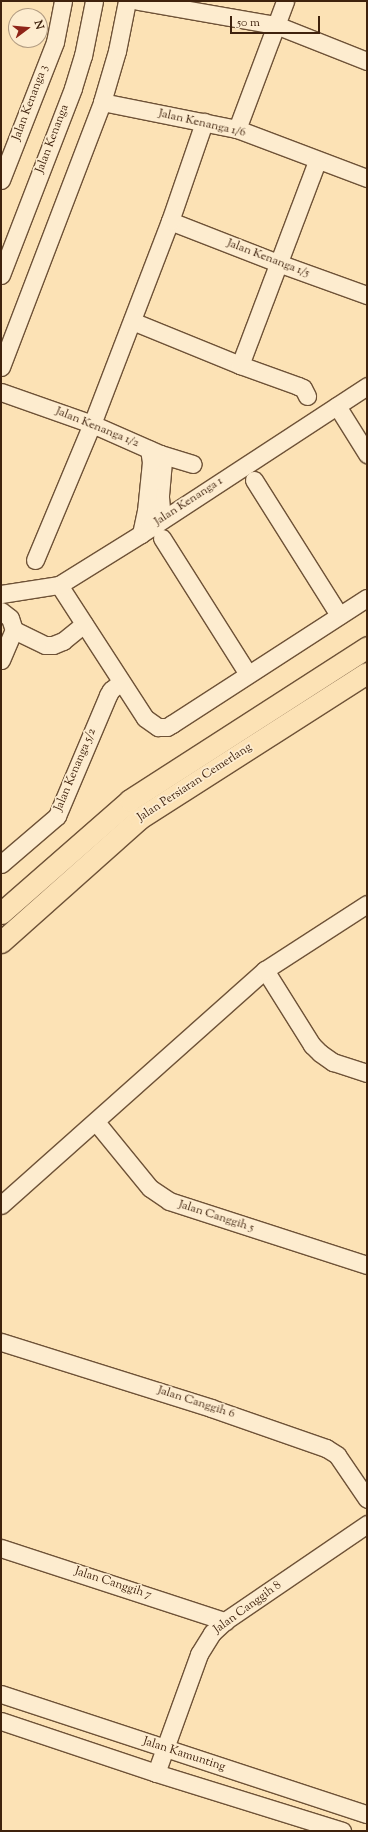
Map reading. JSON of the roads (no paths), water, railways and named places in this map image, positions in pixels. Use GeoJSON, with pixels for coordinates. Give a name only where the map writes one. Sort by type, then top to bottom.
{"type":"FeatureCollection","features":[{"type":"Feature","properties":{"kind":"main road","name":"Jalan Persiaran Cemerlang"},"geometry":{"type":"LineString","coordinates":[[1,913],[130,800],[367,647]]}},
{"type":"Feature","properties":{"kind":"main road","name":"Jalan Persiaran Cemerlang"},"geometry":{"type":"LineString","coordinates":[[1,942],[140,818],[367,673]]}},
{"type":"Feature","properties":{"kind":"street","name":"Jalan Kenanga 3"},"geometry":{"type":"LineString","coordinates":[[1,180],[55,42],[63,1]]}},
{"type":"Feature","properties":{"kind":"street","name":"Jalan Kenanga"},"geometry":{"type":"LineString","coordinates":[[1,275],[77,76],[94,1]]}},
{"type":"Feature","properties":{"kind":"street"},"geometry":{"type":"LineString","coordinates":[[1,367],[102,102],[117,51],[127,1]]}},
{"type":"Feature","properties":{"kind":"street"},"geometry":{"type":"LineString","coordinates":[[138,1],[276,25],[367,61]]}},
{"type":"Feature","properties":{"kind":"street"},"geometry":{"type":"LineString","coordinates":[[237,129],[285,1]]}},
{"type":"Feature","properties":{"kind":"street","name":"Jalan Kenanga 1/6"},"geometry":{"type":"LineString","coordinates":[[102,102],[237,129],[367,178]]}},
{"type":"Feature","properties":{"kind":"street"},"geometry":{"type":"LineString","coordinates":[[35,560],[92,424],[132,321],[170,220],[204,122]]}},
{"type":"Feature","properties":{"kind":"street"},"geometry":{"type":"LineString","coordinates":[[240,365],[317,160]]}},
{"type":"Feature","properties":{"kind":"street","name":"Jalan Kenanga 1/5"},"geometry":{"type":"LineString","coordinates":[[170,220],[278,263],[367,295]]}},
{"type":"Feature","properties":{"kind":"street"},"geometry":{"type":"LineString","coordinates":[[132,321],[240,365],[303,388],[307,396]]}},
{"type":"Feature","properties":{"kind":"street","name":"Jalan Kenanga 1"},"geometry":{"type":"LineString","coordinates":[[1,594],[59,585],[141,534],[367,386]]}},
{"type":"Feature","properties":{"kind":"street","name":"Jalan Kenanga 1/2"},"geometry":{"type":"LineString","coordinates":[[1,392],[92,424],[155,451],[193,464]]}},
{"type":"Feature","properties":{"kind":"street"},"geometry":{"type":"LineString","coordinates":[[337,406],[367,454]]}},
{"type":"Feature","properties":{"kind":"street"},"geometry":{"type":"LineString","coordinates":[[155,451],[163,461],[160,497],[162,519]]}},
{"type":"Feature","properties":{"kind":"street"},"geometry":{"type":"LineString","coordinates":[[141,534],[146,511],[151,462],[155,451]]}},
{"type":"Feature","properties":{"kind":"street"},"geometry":{"type":"LineString","coordinates":[[254,480],[339,615]]}},
{"type":"Feature","properties":{"kind":"street"},"geometry":{"type":"LineString","coordinates":[[162,538],[248,674]]}},
{"type":"Feature","properties":{"kind":"street"},"geometry":{"type":"LineString","coordinates":[[59,585],[148,722],[158,727],[167,727],[172,724],[367,598]]}},
{"type":"Feature","properties":{"kind":"street"},"geometry":{"type":"LineString","coordinates":[[1,611],[10,618],[14,630],[1,660]]}},
{"type":"Feature","properties":{"kind":"street"},"geometry":{"type":"LineString","coordinates":[[14,630],[45,644],[53,645],[63,641],[84,624]]}},
{"type":"Feature","properties":{"kind":"street","name":"Jalan Kenanga 5/2"},"geometry":{"type":"LineString","coordinates":[[1,864],[57,816],[108,695],[111,690],[121,682]]}},
{"type":"Feature","properties":{"kind":"street"},"geometry":{"type":"LineString","coordinates":[[1,1205],[265,970],[367,904]]}},
{"type":"Feature","properties":{"kind":"street"},"geometry":{"type":"LineString","coordinates":[[265,970],[312,1045],[333,1062],[367,1073]]}},
{"type":"Feature","properties":{"kind":"street","name":"Jalan Canggih 5"},"geometry":{"type":"LineString","coordinates":[[96,1122],[150,1188],[168,1201],[367,1265]]}},
{"type":"Feature","properties":{"kind":"street","name":"Jalan Canggih 6"},"geometry":{"type":"LineString","coordinates":[[1,1342],[211,1408],[326,1448],[337,1455],[367,1499]]}},
{"type":"Feature","properties":{"kind":"street","name":"Jalan Canggih 8"},"geometry":{"type":"LineString","coordinates":[[156,1773],[166,1749],[199,1654],[212,1634],[226,1621],[367,1524]]}},
{"type":"Feature","properties":{"kind":"street","name":"Jalan Canggih 7"},"geometry":{"type":"LineString","coordinates":[[1,1548],[226,1621]]}},
{"type":"Feature","properties":{"kind":"street","name":"Jalan Kamunting"},"geometry":{"type":"LineString","coordinates":[[1,1694],[367,1814]]}},
{"type":"Feature","properties":{"kind":"street"},"geometry":{"type":"LineString","coordinates":[[1,1721],[156,1773],[342,1831]]}}]}
